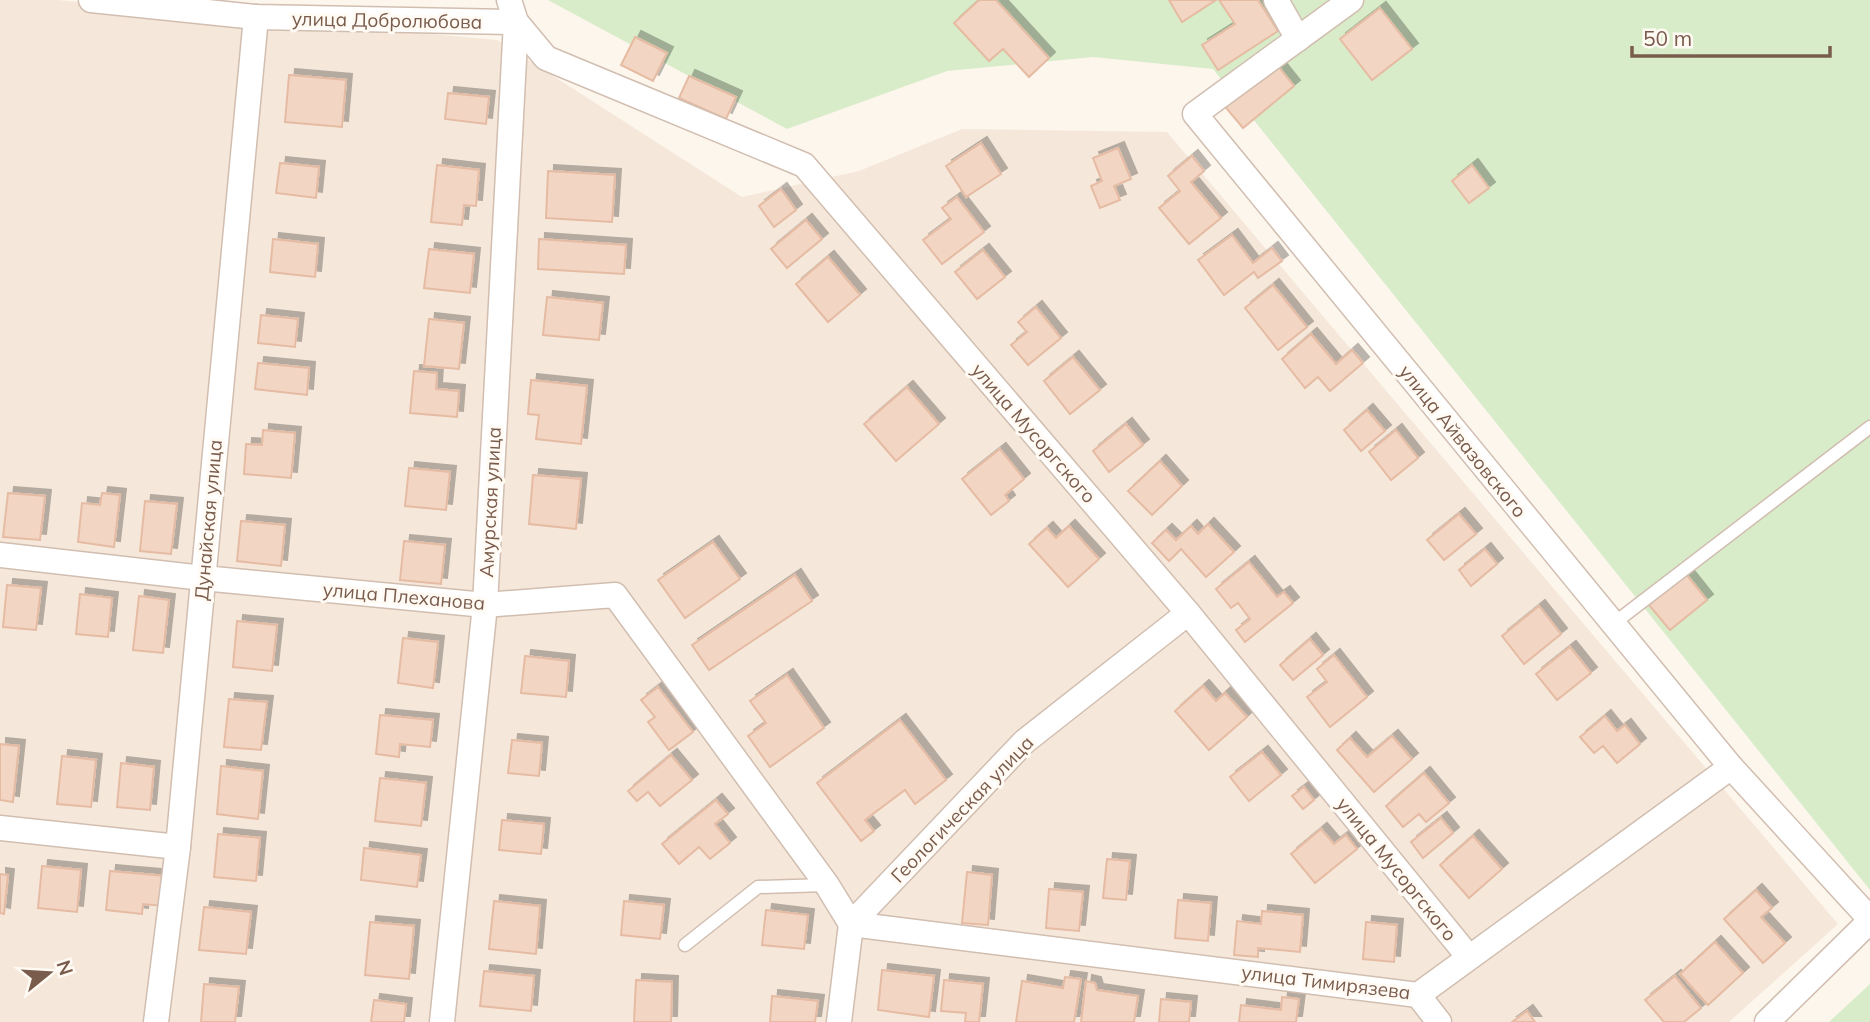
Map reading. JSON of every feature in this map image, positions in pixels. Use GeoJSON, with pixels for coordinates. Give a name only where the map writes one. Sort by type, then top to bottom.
{"type":"FeatureCollection","features":[{"type":"Feature","properties":{"kind":"street","name":"улица Добролюбова"},"geometry":{"type":"LineString","coordinates":[[91,0],[256,17],[514,6]]}},
{"type":"Feature","properties":{"kind":"street"},"geometry":{"type":"LineString","coordinates":[[1276,0],[1298,39],[1351,0]]}},
{"type":"Feature","properties":{"kind":"street","name":"Амурская улица"},"geometry":{"type":"LineString","coordinates":[[442,1022],[485,605],[514,6]]}},
{"type":"Feature","properties":{"kind":"street","name":"улица Мусоргского"},"geometry":{"type":"LineString","coordinates":[[514,6],[546,58],[804,165],[1188,613],[1468,956]]}},
{"type":"Feature","properties":{"kind":"street","name":"Дунайская улица"},"geometry":{"type":"LineString","coordinates":[[156,1022],[177,847],[256,17]]}},
{"type":"Feature","properties":{"kind":"street","name":"улица Айвазовского"},"geometry":{"type":"LineString","coordinates":[[1298,39],[1195,114],[1731,767],[1870,920]]}},
{"type":"Feature","properties":{"kind":"street","name":"улица Плеханова"},"geometry":{"type":"LineString","coordinates":[[0,555],[485,605],[615,595],[827,885],[851,924]]}},
{"type":"Feature","properties":{"kind":"street","name":"Геологическая улица"},"geometry":{"type":"LineString","coordinates":[[851,924],[1024,741],[1188,613]]}},
{"type":"Feature","properties":{"kind":"street","name":"улица Тимирязева"},"geometry":{"type":"LineString","coordinates":[[851,924],[1418,995],[1731,767]]}},
{"type":"Feature","properties":{"kind":"street"},"geometry":{"type":"LineString","coordinates":[[0,828],[177,847]]}},
{"type":"Feature","properties":{"kind":"street"},"geometry":{"type":"LineString","coordinates":[[1767,1022],[1870,920]]}},
{"type":"Feature","properties":{"kind":"street"},"geometry":{"type":"LineString","coordinates":[[839,1022],[851,924]]}},
{"type":"Feature","properties":{"kind":"street"},"geometry":{"type":"LineString","coordinates":[[1418,995],[1439,1022]]}},
{"type":"Feature","properties":{"kind":"lane"},"geometry":{"type":"LineString","coordinates":[[1613,624],[1870,427]]}},
{"type":"Feature","properties":{"kind":"lane"},"geometry":{"type":"LineString","coordinates":[[685,945],[758,887],[827,885]]}},
{"type":"Feature","properties":{"kind":"shaded area"},"geometry":{"type":"Polygon","coordinates":[[[0,0],[57,0],[497,40],[742,197],[859,171],[962,129],[1167,132],[1838,924],[1729,1022],[0,1022],[0,0]]]}},
{"type":"Feature","properties":{"kind":"green space"},"geometry":{"type":"Polygon","coordinates":[[[548,0],[1870,0],[1870,890],[1213,69],[1093,57],[947,71],[787,129],[548,0]]]}},
{"type":"Feature","properties":{"kind":"green space"},"geometry":{"type":"Polygon","coordinates":[[[1870,984],[1870,1022],[1829,1022],[1870,984]]]}},
{"type":"Feature","properties":{"kind":"building"},"geometry":{"type":"Polygon","coordinates":[[[979,0],[996,0],[1049,58],[1029,77],[1003,49],[989,61],[954,23],[979,0]]]}},
{"type":"Feature","properties":{"kind":"building"},"geometry":{"type":"Polygon","coordinates":[[[1169,0],[1216,0],[1182,22],[1169,0]]]}},
{"type":"Feature","properties":{"kind":"building"},"geometry":{"type":"Polygon","coordinates":[[[1219,0],[1258,0],[1278,31],[1218,70],[1202,45],[1235,24],[1219,0]]]}},
{"type":"Feature","properties":{"kind":"building"},"geometry":{"type":"Polygon","coordinates":[[[1380,8],[1412,49],[1372,80],[1340,39],[1380,8]]]}},
{"type":"Feature","properties":{"kind":"building"},"geometry":{"type":"Polygon","coordinates":[[[635,37],[667,53],[653,81],[621,65],[635,37]]]}},
{"type":"Feature","properties":{"kind":"building"},"geometry":{"type":"Polygon","coordinates":[[[1274,61],[1294,86],[1243,128],[1222,103],[1274,61]]]}},
{"type":"Feature","properties":{"kind":"building"},"geometry":{"type":"Polygon","coordinates":[[[289,75],[346,80],[342,127],[285,122],[289,75]]]}},
{"type":"Feature","properties":{"kind":"building"},"geometry":{"type":"Polygon","coordinates":[[[689,76],[736,97],[726,119],[679,98],[689,76]]]}},
{"type":"Feature","properties":{"kind":"building"},"geometry":{"type":"Polygon","coordinates":[[[448,93],[489,97],[486,124],[445,119],[448,93]]]}},
{"type":"Feature","properties":{"kind":"building"},"geometry":{"type":"Polygon","coordinates":[[[981,143],[1001,174],[966,197],[946,166],[981,143]]]}},
{"type":"Feature","properties":{"kind":"building"},"geometry":{"type":"Polygon","coordinates":[[[1118,148],[1131,179],[1114,186],[1120,200],[1100,208],[1091,186],[1102,181],[1093,158],[1118,148]]]}},
{"type":"Feature","properties":{"kind":"building"},"geometry":{"type":"Polygon","coordinates":[[[1192,156],[1204,171],[1191,182],[1221,218],[1189,244],[1159,208],[1180,191],[1168,176],[1192,156]]]}},
{"type":"Feature","properties":{"kind":"building"},"geometry":{"type":"Polygon","coordinates":[[[280,163],[319,167],[316,198],[276,193],[280,163]]]}},
{"type":"Feature","properties":{"kind":"building"},"geometry":{"type":"Polygon","coordinates":[[[437,165],[479,170],[476,206],[464,205],[462,225],[431,222],[437,165]]]}},
{"type":"Feature","properties":{"kind":"building"},"geometry":{"type":"Polygon","coordinates":[[[1472,165],[1489,188],[1469,203],[1452,181],[1472,165]]]}},
{"type":"Feature","properties":{"kind":"building"},"geometry":{"type":"Polygon","coordinates":[[[548,171],[615,175],[612,222],[546,218],[548,171]]]}},
{"type":"Feature","properties":{"kind":"building"},"geometry":{"type":"Polygon","coordinates":[[[781,189],[796,210],[774,227],[759,206],[781,189]]]}},
{"type":"Feature","properties":{"kind":"building"},"geometry":{"type":"Polygon","coordinates":[[[957,197],[984,232],[942,264],[923,240],[951,219],[942,208],[957,197]]]}},
{"type":"Feature","properties":{"kind":"building"},"geometry":{"type":"Polygon","coordinates":[[[806,220],[822,239],[787,268],[771,249],[806,220]]]}},
{"type":"Feature","properties":{"kind":"building"},"geometry":{"type":"Polygon","coordinates":[[[1232,235],[1253,263],[1272,248],[1282,261],[1258,278],[1254,272],[1224,295],[1198,260],[1232,235]]]}},
{"type":"Feature","properties":{"kind":"building"},"geometry":{"type":"Polygon","coordinates":[[[273,239],[318,244],[315,277],[270,272],[273,239]]]}},
{"type":"Feature","properties":{"kind":"building"},"geometry":{"type":"Polygon","coordinates":[[[539,239],[626,245],[624,274],[538,269],[539,239]]]}},
{"type":"Feature","properties":{"kind":"building"},"geometry":{"type":"Polygon","coordinates":[[[429,249],[474,254],[470,293],[424,288],[429,249]]]}},
{"type":"Feature","properties":{"kind":"building"},"geometry":{"type":"Polygon","coordinates":[[[983,250],[1005,277],[977,299],[955,272],[983,250]]]}},
{"type":"Feature","properties":{"kind":"building"},"geometry":{"type":"Polygon","coordinates":[[[828,257],[860,295],[828,322],[796,284],[828,257]]]}},
{"type":"Feature","properties":{"kind":"building"},"geometry":{"type":"Polygon","coordinates":[[[1273,285],[1307,327],[1278,350],[1245,308],[1273,285]]]}},
{"type":"Feature","properties":{"kind":"building"},"geometry":{"type":"Polygon","coordinates":[[[547,297],[603,303],[599,340],[543,335],[547,297]]]}},
{"type":"Feature","properties":{"kind":"building"},"geometry":{"type":"Polygon","coordinates":[[[1036,307],[1061,338],[1028,365],[1011,345],[1027,332],[1018,322],[1036,307]]]}},
{"type":"Feature","properties":{"kind":"building"},"geometry":{"type":"Polygon","coordinates":[[[261,315],[298,319],[295,347],[258,343],[261,315]]]}},
{"type":"Feature","properties":{"kind":"building"},"geometry":{"type":"Polygon","coordinates":[[[429,319],[464,323],[459,369],[424,366],[429,319]]]}},
{"type":"Feature","properties":{"kind":"building"},"geometry":{"type":"Polygon","coordinates":[[[1311,334],[1336,364],[1352,350],[1363,363],[1330,391],[1318,377],[1305,388],[1282,359],[1311,334]]]}},
{"type":"Feature","properties":{"kind":"building"},"geometry":{"type":"Polygon","coordinates":[[[1073,357],[1100,390],[1070,414],[1044,381],[1073,357]]]}},
{"type":"Feature","properties":{"kind":"building"},"geometry":{"type":"Polygon","coordinates":[[[258,363],[309,368],[307,395],[255,389],[258,363]]]}},
{"type":"Feature","properties":{"kind":"building"},"geometry":{"type":"Polygon","coordinates":[[[414,371],[437,373],[436,389],[459,391],[457,417],[410,413],[414,371]]]}},
{"type":"Feature","properties":{"kind":"building"},"geometry":{"type":"Polygon","coordinates":[[[531,380],[587,386],[581,444],[536,439],[539,415],[528,414],[531,380]]]}},
{"type":"Feature","properties":{"kind":"building"},"geometry":{"type":"Polygon","coordinates":[[[907,387],[939,424],[896,461],[864,424],[907,387]]]}},
{"type":"Feature","properties":{"kind":"building"},"geometry":{"type":"Polygon","coordinates":[[[1367,410],[1385,431],[1361,451],[1344,430],[1367,410]]]}},
{"type":"Feature","properties":{"kind":"building"},"geometry":{"type":"Polygon","coordinates":[[[1126,424],[1143,445],[1109,472],[1093,451],[1126,424]]]}},
{"type":"Feature","properties":{"kind":"building"},"geometry":{"type":"Polygon","coordinates":[[[263,430],[295,433],[291,478],[244,474],[246,444],[262,445],[263,430]]]}},
{"type":"Feature","properties":{"kind":"building"},"geometry":{"type":"Polygon","coordinates":[[[1396,430],[1418,458],[1391,480],[1369,452],[1396,430]]]}},
{"type":"Feature","properties":{"kind":"building"},"geometry":{"type":"Polygon","coordinates":[[[1000,449],[1024,479],[1005,495],[1009,501],[991,515],[962,479],[1000,449]]]}},
{"type":"Feature","properties":{"kind":"building"},"geometry":{"type":"Polygon","coordinates":[[[1160,461],[1182,486],[1152,515],[1128,491],[1160,461]]]}},
{"type":"Feature","properties":{"kind":"building"},"geometry":{"type":"Polygon","coordinates":[[[409,468],[450,472],[446,510],[405,506],[409,468]]]}},
{"type":"Feature","properties":{"kind":"building"},"geometry":{"type":"Polygon","coordinates":[[[533,475],[581,479],[576,529],[529,524],[533,475]]]}},
{"type":"Feature","properties":{"kind":"building"},"geometry":{"type":"Polygon","coordinates":[[[8,493],[45,496],[40,540],[3,537],[8,493]]]}},
{"type":"Feature","properties":{"kind":"building"},"geometry":{"type":"Polygon","coordinates":[[[102,493],[120,495],[114,547],[78,542],[82,503],[100,505],[102,493]]]}},
{"type":"Feature","properties":{"kind":"building"},"geometry":{"type":"Polygon","coordinates":[[[145,501],[177,504],[171,554],[140,551],[145,501]]]}},
{"type":"Feature","properties":{"kind":"building"},"geometry":{"type":"Polygon","coordinates":[[[1459,514],[1476,534],[1444,560],[1427,540],[1459,514]]]}},
{"type":"Feature","properties":{"kind":"building"},"geometry":{"type":"Polygon","coordinates":[[[241,521],[285,525],[281,566],[237,561],[241,521]]]}},
{"type":"Feature","properties":{"kind":"building"},"geometry":{"type":"Polygon","coordinates":[[[1208,524],[1234,552],[1206,577],[1181,549],[1169,561],[1152,543],[1166,530],[1176,540],[1191,526],[1198,534],[1208,524]]]}},
{"type":"Feature","properties":{"kind":"building"},"geometry":{"type":"Polygon","coordinates":[[[1069,526],[1099,559],[1068,587],[1029,544],[1047,528],[1056,538],[1069,526]]]}},
{"type":"Feature","properties":{"kind":"building"},"geometry":{"type":"Polygon","coordinates":[[[404,541],[445,545],[441,584],[400,580],[404,541]]]}},
{"type":"Feature","properties":{"kind":"building"},"geometry":{"type":"Polygon","coordinates":[[[713,542],[740,579],[685,618],[658,580],[713,542]]]}},
{"type":"Feature","properties":{"kind":"building"},"geometry":{"type":"Polygon","coordinates":[[[1485,549],[1497,564],[1471,586],[1459,570],[1485,549]]]}},
{"type":"Feature","properties":{"kind":"building"},"geometry":{"type":"Polygon","coordinates":[[[1249,562],[1277,597],[1284,592],[1293,603],[1245,642],[1236,630],[1250,619],[1238,603],[1231,608],[1216,589],[1249,562]]]}},
{"type":"Feature","properties":{"kind":"building"},"geometry":{"type":"Polygon","coordinates":[[[1686,574],[1707,600],[1670,630],[1649,605],[1686,574]]]}},
{"type":"Feature","properties":{"kind":"building"},"geometry":{"type":"Polygon","coordinates":[[[795,575],[812,601],[709,670],[692,645],[795,575]]]}},
{"type":"Feature","properties":{"kind":"building"},"geometry":{"type":"Polygon","coordinates":[[[7,585],[41,588],[36,630],[3,627],[7,585]]]}},
{"type":"Feature","properties":{"kind":"building"},"geometry":{"type":"Polygon","coordinates":[[[80,594],[112,598],[108,637],[76,634],[80,594]]]}},
{"type":"Feature","properties":{"kind":"building"},"geometry":{"type":"Polygon","coordinates":[[[139,596],[169,600],[163,653],[133,650],[139,596]]]}},
{"type":"Feature","properties":{"kind":"building"},"geometry":{"type":"Polygon","coordinates":[[[1539,606],[1561,634],[1524,664],[1502,636],[1539,606]]]}},
{"type":"Feature","properties":{"kind":"building"},"geometry":{"type":"Polygon","coordinates":[[[237,621],[277,625],[272,671],[233,667],[237,621]]]}},
{"type":"Feature","properties":{"kind":"building"},"geometry":{"type":"Polygon","coordinates":[[[403,638],[438,642],[433,688],[398,683],[403,638]]]}},
{"type":"Feature","properties":{"kind":"building"},"geometry":{"type":"Polygon","coordinates":[[[1310,639],[1323,655],[1293,680],[1280,665],[1310,639]]]}},
{"type":"Feature","properties":{"kind":"building"},"geometry":{"type":"Polygon","coordinates":[[[1570,647],[1591,673],[1557,700],[1536,674],[1570,647]]]}},
{"type":"Feature","properties":{"kind":"building"},"geometry":{"type":"Polygon","coordinates":[[[1334,655],[1367,697],[1330,727],[1307,697],[1327,682],[1317,669],[1334,655]]]}},
{"type":"Feature","properties":{"kind":"building"},"geometry":{"type":"Polygon","coordinates":[[[525,656],[569,661],[566,697],[521,693],[525,656]]]}},
{"type":"Feature","properties":{"kind":"building"},"geometry":{"type":"Polygon","coordinates":[[[787,675],[824,728],[770,767],[748,736],[766,723],[750,701],[787,675]]]}},
{"type":"Feature","properties":{"kind":"building"},"geometry":{"type":"Polygon","coordinates":[[[1203,686],[1216,701],[1225,693],[1247,717],[1209,750],[1175,711],[1203,686]]]}},
{"type":"Feature","properties":{"kind":"building"},"geometry":{"type":"Polygon","coordinates":[[[658,687],[693,732],[669,750],[648,722],[655,717],[641,700],[658,687]]]}},
{"type":"Feature","properties":{"kind":"building"},"geometry":{"type":"Polygon","coordinates":[[[229,699],[267,702],[261,750],[224,747],[229,699]]]}},
{"type":"Feature","properties":{"kind":"building"},"geometry":{"type":"Polygon","coordinates":[[[380,715],[433,720],[430,747],[400,744],[399,757],[376,754],[380,715]]]}},
{"type":"Feature","properties":{"kind":"building"},"geometry":{"type":"Polygon","coordinates":[[[1605,716],[1617,731],[1625,725],[1640,744],[1617,763],[1603,746],[1594,753],[1580,737],[1605,716]]]}},
{"type":"Feature","properties":{"kind":"building"},"geometry":{"type":"Polygon","coordinates":[[[900,720],[946,780],[915,804],[905,790],[865,820],[874,831],[861,841],[817,783],[900,720]]]}},
{"type":"Feature","properties":{"kind":"building"},"geometry":{"type":"Polygon","coordinates":[[[1392,736],[1412,759],[1374,792],[1337,750],[1350,738],[1367,757],[1392,736]]]}},
{"type":"Feature","properties":{"kind":"building"},"geometry":{"type":"Polygon","coordinates":[[[512,740],[542,743],[539,776],[508,773],[512,740]]]}},
{"type":"Feature","properties":{"kind":"building"},"geometry":{"type":"Polygon","coordinates":[[[0,744],[19,746],[13,802],[0,800],[0,744]]]}},
{"type":"Feature","properties":{"kind":"building"},"geometry":{"type":"Polygon","coordinates":[[[1262,752],[1281,775],[1249,801],[1230,777],[1262,752]]]}},
{"type":"Feature","properties":{"kind":"building"},"geometry":{"type":"Polygon","coordinates":[[[671,755],[692,780],[660,806],[648,792],[637,801],[628,791],[671,755]]]}},
{"type":"Feature","properties":{"kind":"building"},"geometry":{"type":"Polygon","coordinates":[[[62,756],[96,760],[91,807],[57,804],[62,756]]]}},
{"type":"Feature","properties":{"kind":"building"},"geometry":{"type":"Polygon","coordinates":[[[121,763],[154,767],[150,810],[117,807],[121,763]]]}},
{"type":"Feature","properties":{"kind":"building"},"geometry":{"type":"Polygon","coordinates":[[[221,766],[263,771],[258,819],[217,814],[221,766]]]}},
{"type":"Feature","properties":{"kind":"building"},"geometry":{"type":"Polygon","coordinates":[[[1424,773],[1449,803],[1426,822],[1419,814],[1403,827],[1386,806],[1424,773]]]}},
{"type":"Feature","properties":{"kind":"building"},"geometry":{"type":"Polygon","coordinates":[[[380,778],[426,783],[421,826],[375,821],[380,778]]]}},
{"type":"Feature","properties":{"kind":"building"},"geometry":{"type":"Polygon","coordinates":[[[1304,787],[1314,800],[1303,809],[1292,796],[1304,787]]]}},
{"type":"Feature","properties":{"kind":"building"},"geometry":{"type":"Polygon","coordinates":[[[716,800],[728,814],[715,824],[730,843],[710,859],[699,847],[679,864],[662,844],[716,800]]]}},
{"type":"Feature","properties":{"kind":"building"},"geometry":{"type":"Polygon","coordinates":[[[1441,818],[1453,833],[1423,858],[1411,842],[1441,818]]]}},
{"type":"Feature","properties":{"kind":"building"},"geometry":{"type":"Polygon","coordinates":[[[502,820],[544,824],[541,854],[499,850],[502,820]]]}},
{"type":"Feature","properties":{"kind":"building"},"geometry":{"type":"Polygon","coordinates":[[[1321,829],[1334,844],[1346,835],[1357,849],[1315,883],[1291,854],[1321,829]]]}},
{"type":"Feature","properties":{"kind":"building"},"geometry":{"type":"Polygon","coordinates":[[[218,834],[260,838],[256,881],[214,877],[218,834]]]}},
{"type":"Feature","properties":{"kind":"building"},"geometry":{"type":"Polygon","coordinates":[[[1473,836],[1502,869],[1469,898],[1440,865],[1473,836]]]}},
{"type":"Feature","properties":{"kind":"building"},"geometry":{"type":"Polygon","coordinates":[[[364,848],[421,855],[417,887],[361,880],[364,848]]]}},
{"type":"Feature","properties":{"kind":"building"},"geometry":{"type":"Polygon","coordinates":[[[1107,859],[1130,861],[1126,900],[1103,898],[1107,859]]]}},
{"type":"Feature","properties":{"kind":"building"},"geometry":{"type":"Polygon","coordinates":[[[42,866],[81,870],[77,912],[38,908],[42,866]]]}},
{"type":"Feature","properties":{"kind":"building"},"geometry":{"type":"Polygon","coordinates":[[[110,871],[166,876],[163,906],[143,904],[142,914],[106,910],[110,871]]]}},
{"type":"Feature","properties":{"kind":"building"},"geometry":{"type":"Polygon","coordinates":[[[967,872],[992,875],[988,925],[962,923],[967,872]]]}},
{"type":"Feature","properties":{"kind":"building"},"geometry":{"type":"Polygon","coordinates":[[[0,874],[8,875],[4,914],[0,913],[0,874]]]}},
{"type":"Feature","properties":{"kind":"building"},"geometry":{"type":"Polygon","coordinates":[[[1049,889],[1083,892],[1079,931],[1046,928],[1049,889]]]}},
{"type":"Feature","properties":{"kind":"building"},"geometry":{"type":"Polygon","coordinates":[[[1756,890],[1772,908],[1761,917],[1785,943],[1763,963],[1724,919],[1756,890]]]}},
{"type":"Feature","properties":{"kind":"building"},"geometry":{"type":"Polygon","coordinates":[[[1178,900],[1211,903],[1208,941],[1175,938],[1178,900]]]}},
{"type":"Feature","properties":{"kind":"building"},"geometry":{"type":"Polygon","coordinates":[[[494,901],[540,906],[536,954],[489,949],[494,901]]]}},
{"type":"Feature","properties":{"kind":"building"},"geometry":{"type":"Polygon","coordinates":[[[624,901],[664,905],[660,939],[621,935],[624,901]]]}},
{"type":"Feature","properties":{"kind":"building"},"geometry":{"type":"Polygon","coordinates":[[[204,907],[251,912],[246,954],[199,950],[204,907]]]}},
{"type":"Feature","properties":{"kind":"building"},"geometry":{"type":"Polygon","coordinates":[[[766,910],[808,915],[804,949],[762,945],[766,910]]]}},
{"type":"Feature","properties":{"kind":"building"},"geometry":{"type":"Polygon","coordinates":[[[1262,911],[1303,915],[1300,952],[1258,948],[1258,957],[1234,955],[1237,921],[1261,924],[1262,911]]]}},
{"type":"Feature","properties":{"kind":"building"},"geometry":{"type":"Polygon","coordinates":[[[370,922],[414,926],[409,979],[365,975],[370,922]]]}},
{"type":"Feature","properties":{"kind":"building"},"geometry":{"type":"Polygon","coordinates":[[[1366,922],[1397,925],[1394,962],[1363,959],[1366,922]]]}},
{"type":"Feature","properties":{"kind":"building"},"geometry":{"type":"Polygon","coordinates":[[[1715,942],[1743,973],[1708,1005],[1680,974],[1715,942]]]}},
{"type":"Feature","properties":{"kind":"building"},"geometry":{"type":"Polygon","coordinates":[[[882,970],[934,976],[929,1017],[878,1010],[882,970]]]}},
{"type":"Feature","properties":{"kind":"building"},"geometry":{"type":"Polygon","coordinates":[[[484,971],[534,976],[531,1011],[480,1006],[484,971]]]}},
{"type":"Feature","properties":{"kind":"building"},"geometry":{"type":"Polygon","coordinates":[[[1675,976],[1701,1008],[1684,1022],[1664,1022],[1645,1000],[1675,976]]]}},
{"type":"Feature","properties":{"kind":"building"},"geometry":{"type":"Polygon","coordinates":[[[1065,977],[1081,979],[1074,1022],[1016,1022],[1022,981],[1063,988],[1065,977]]]}},
{"type":"Feature","properties":{"kind":"building"},"geometry":{"type":"Polygon","coordinates":[[[636,980],[672,982],[671,1022],[634,1022],[636,980]]]}},
{"type":"Feature","properties":{"kind":"building"},"geometry":{"type":"Polygon","coordinates":[[[944,980],[983,984],[979,1022],[965,1022],[966,1013],[941,1011],[944,980]]]}},
{"type":"Feature","properties":{"kind":"building"},"geometry":{"type":"Polygon","coordinates":[[[1086,981],[1095,983],[1097,990],[1138,996],[1134,1022],[1081,1022],[1086,981]]]}},
{"type":"Feature","properties":{"kind":"building"},"geometry":{"type":"Polygon","coordinates":[[[204,984],[239,987],[235,1022],[201,1022],[204,984]]]}},
{"type":"Feature","properties":{"kind":"building"},"geometry":{"type":"Polygon","coordinates":[[[772,996],[818,1001],[815,1022],[770,1022],[772,996]]]}},
{"type":"Feature","properties":{"kind":"building"},"geometry":{"type":"Polygon","coordinates":[[[1282,997],[1299,999],[1296,1022],[1239,1022],[1241,1005],[1281,1010],[1282,997]]]}},
{"type":"Feature","properties":{"kind":"building"},"geometry":{"type":"Polygon","coordinates":[[[1161,999],[1191,1002],[1189,1022],[1159,1022],[1161,999]]]}},
{"type":"Feature","properties":{"kind":"building"},"geometry":{"type":"Polygon","coordinates":[[[374,1000],[406,1004],[404,1022],[371,1022],[374,1000]]]}},
{"type":"Feature","properties":{"kind":"building"},"geometry":{"type":"Polygon","coordinates":[[[1527,1011],[1535,1022],[1512,1022],[1527,1011]]]}}]}
